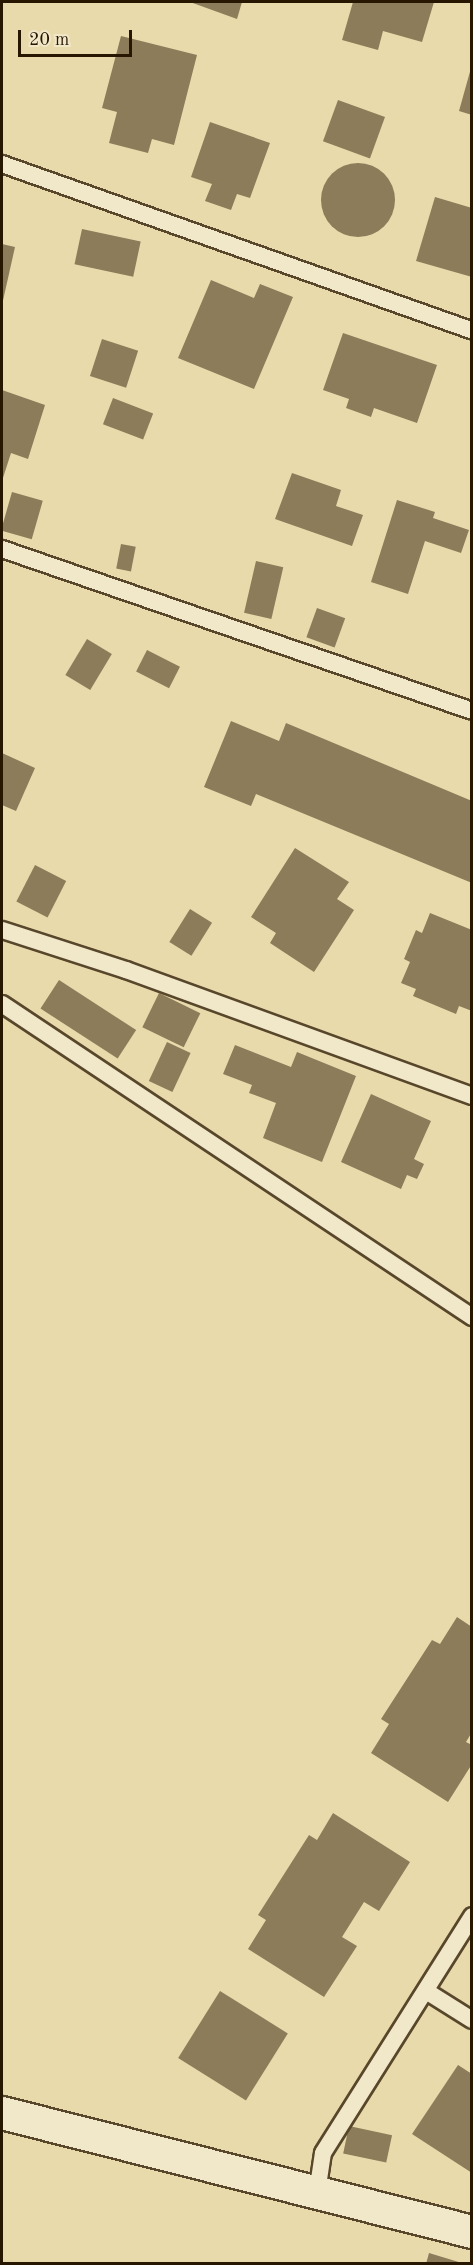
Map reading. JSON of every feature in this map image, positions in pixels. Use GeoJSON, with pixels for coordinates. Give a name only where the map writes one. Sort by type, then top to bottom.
{"type":"FeatureCollection","features":[{"type":"Feature","properties":{"kind":"street"},"geometry":{"type":"LineString","coordinates":[[2,2114],[471,2232]]}},
{"type":"Feature","properties":{"kind":"lane"},"geometry":{"type":"LineString","coordinates":[[2,164],[471,330]]}},
{"type":"Feature","properties":{"kind":"lane"},"geometry":{"type":"LineString","coordinates":[[2,549],[471,711]]}},
{"type":"Feature","properties":{"kind":"lane"},"geometry":{"type":"LineString","coordinates":[[2,930],[126,970],[471,1096]]}},
{"type":"Feature","properties":{"kind":"lane"},"geometry":{"type":"LineString","coordinates":[[2,1004],[471,1317]]}},
{"type":"Feature","properties":{"kind":"lane"},"geometry":{"type":"LineString","coordinates":[[317,2193],[324,2153],[471,1916]]}},
{"type":"Feature","properties":{"kind":"lane"},"geometry":{"type":"LineString","coordinates":[[426,1990],[471,2020]]}},
{"type":"Feature","properties":{"kind":"building"},"geometry":{"type":"Polygon","coordinates":[[[190,2],[242,2],[237,19],[190,2]]]}},
{"type":"Feature","properties":{"kind":"building"},"geometry":{"type":"Polygon","coordinates":[[[353,2],[434,2],[422,42],[383,31],[378,50],[342,40],[353,2]]]}},
{"type":"Feature","properties":{"kind":"building"},"geometry":{"type":"Polygon","coordinates":[[[121,36],[197,55],[174,145],[152,139],[148,153],[109,143],[117,112],[102,108],[121,36]]]}},
{"type":"Feature","properties":{"kind":"building"},"geometry":{"type":"Polygon","coordinates":[[[472,68],[472,115],[459,111],[472,68]]]}},
{"type":"Feature","properties":{"kind":"building"},"geometry":{"type":"Polygon","coordinates":[[[338,100],[385,117],[370,158],[323,141],[338,100]]]}},
{"type":"Feature","properties":{"kind":"building"},"geometry":{"type":"Polygon","coordinates":[[[210,122],[270,143],[250,198],[237,194],[231,210],[205,201],[212,184],[191,177],[210,122]]]}},
{"type":"Feature","properties":{"kind":"building"},"geometry":{"type":"Polygon","coordinates":[[[358,163],[372,166],[384,174],[392,186],[395,200],[392,214],[384,226],[372,234],[358,237],[344,234],[332,226],[324,214],[321,200],[324,186],[332,174],[344,166],[358,163]]]}},
{"type":"Feature","properties":{"kind":"building"},"geometry":{"type":"Polygon","coordinates":[[[435,197],[472,208],[472,277],[416,261],[435,197]]]}},
{"type":"Feature","properties":{"kind":"building"},"geometry":{"type":"Polygon","coordinates":[[[82,229],[141,241],[133,277],[75,264],[82,229]]]}},
{"type":"Feature","properties":{"kind":"building"},"geometry":{"type":"Polygon","coordinates":[[[2,244],[15,247],[2,305],[2,244]]]}},
{"type":"Feature","properties":{"kind":"building"},"geometry":{"type":"Polygon","coordinates":[[[211,280],[254,298],[260,284],[293,297],[254,389],[178,358],[211,280]]]}},
{"type":"Feature","properties":{"kind":"building"},"geometry":{"type":"Polygon","coordinates":[[[343,333],[437,365],[417,423],[374,408],[371,417],[346,408],[349,399],[323,390],[343,333]]]}},
{"type":"Feature","properties":{"kind":"building"},"geometry":{"type":"Polygon","coordinates":[[[102,339],[138,351],[126,388],[90,376],[102,339]]]}},
{"type":"Feature","properties":{"kind":"building"},"geometry":{"type":"Polygon","coordinates":[[[2,390],[45,405],[28,459],[11,453],[2,481],[2,390]]]}},
{"type":"Feature","properties":{"kind":"building"},"geometry":{"type":"Polygon","coordinates":[[[113,398],[153,413],[143,440],[103,424],[113,398]]]}},
{"type":"Feature","properties":{"kind":"building"},"geometry":{"type":"Polygon","coordinates":[[[292,473],[341,490],[336,506],[363,515],[352,546],[275,519],[292,473]]]}},
{"type":"Feature","properties":{"kind":"building"},"geometry":{"type":"Polygon","coordinates":[[[12,492],[43,501],[32,539],[2,531],[12,492]]]}},
{"type":"Feature","properties":{"kind":"building"},"geometry":{"type":"Polygon","coordinates":[[[397,500],[435,512],[433,518],[469,530],[461,553],[425,541],[408,594],[371,582],[397,500]]]}},
{"type":"Feature","properties":{"kind":"building"},"geometry":{"type":"Polygon","coordinates":[[[121,544],[136,547],[131,571],[116,569],[121,544]]]}},
{"type":"Feature","properties":{"kind":"building"},"geometry":{"type":"Polygon","coordinates":[[[256,561],[283,567],[271,619],[244,613],[256,561]]]}},
{"type":"Feature","properties":{"kind":"building"},"geometry":{"type":"Polygon","coordinates":[[[317,608],[345,618],[335,647],[306,637],[317,608]]]}},
{"type":"Feature","properties":{"kind":"building"},"geometry":{"type":"Polygon","coordinates":[[[87,639],[112,654],[90,690],[65,675],[87,639]]]}},
{"type":"Feature","properties":{"kind":"building"},"geometry":{"type":"Polygon","coordinates":[[[147,650],[180,667],[169,688],[136,671],[147,650]]]}},
{"type":"Feature","properties":{"kind":"building"},"geometry":{"type":"Polygon","coordinates":[[[231,721],[279,741],[286,723],[472,801],[472,883],[256,794],[251,806],[204,787],[231,721]]]}},
{"type":"Feature","properties":{"kind":"building"},"geometry":{"type":"Polygon","coordinates":[[[2,753],[35,768],[16,811],[2,805],[2,753]]]}},
{"type":"Feature","properties":{"kind":"building"},"geometry":{"type":"Polygon","coordinates":[[[295,848],[349,882],[337,899],[354,910],[314,972],[270,943],[276,933],[251,917],[295,848]]]}},
{"type":"Feature","properties":{"kind":"building"},"geometry":{"type":"Polygon","coordinates":[[[35,865],[66,881],[48,917],[16,902],[35,865]]]}},
{"type":"Feature","properties":{"kind":"building"},"geometry":{"type":"Polygon","coordinates":[[[190,909],[212,923],[191,956],[169,942],[190,909]]]}},
{"type":"Feature","properties":{"kind":"building"},"geometry":{"type":"Polygon","coordinates":[[[430,913],[472,930],[472,1011],[459,1006],[456,1014],[413,996],[416,989],[401,983],[410,962],[404,959],[416,930],[422,933],[430,913]]]}},
{"type":"Feature","properties":{"kind":"building"},"geometry":{"type":"Polygon","coordinates":[[[59,980],[136,1030],[118,1059],[40,1009],[59,980]]]}},
{"type":"Feature","properties":{"kind":"building"},"geometry":{"type":"Polygon","coordinates":[[[159,993],[200,1013],[184,1047],[142,1027],[159,993]]]}},
{"type":"Feature","properties":{"kind":"building"},"geometry":{"type":"Polygon","coordinates":[[[167,1042],[191,1053],[172,1092],[149,1081],[167,1042]]]}},
{"type":"Feature","properties":{"kind":"building"},"geometry":{"type":"Polygon","coordinates":[[[235,1045],[291,1067],[297,1052],[356,1076],[322,1162],[263,1138],[276,1103],[249,1093],[252,1085],[223,1074],[235,1045]]]}},
{"type":"Feature","properties":{"kind":"building"},"geometry":{"type":"Polygon","coordinates":[[[371,1094],[431,1121],[414,1159],[424,1164],[417,1179],[407,1175],[401,1189],[341,1162],[371,1094]]]}},
{"type":"Feature","properties":{"kind":"building"},"geometry":{"type":"Polygon","coordinates":[[[457,1617],[472,1627],[472,1732],[466,1742],[472,1745],[472,1764],[448,1802],[371,1753],[389,1724],[381,1719],[432,1640],[440,1644],[457,1617]]]}},
{"type":"Feature","properties":{"kind":"building"},"geometry":{"type":"Polygon","coordinates":[[[333,1813],[410,1862],[379,1911],[364,1902],[342,1937],[357,1946],[324,1997],[248,1949],[266,1920],[258,1915],[309,1835],[317,1840],[333,1813]]]}},
{"type":"Feature","properties":{"kind":"building"},"geometry":{"type":"Polygon","coordinates":[[[220,1991],[288,2033],[246,2100],[178,2058],[220,1991]]]}},
{"type":"Feature","properties":{"kind":"building"},"geometry":{"type":"Polygon","coordinates":[[[458,2065],[472,2074],[472,2173],[412,2134],[458,2065]]]}},
{"type":"Feature","properties":{"kind":"building"},"geometry":{"type":"Polygon","coordinates":[[[349,2126],[392,2135],[386,2163],[343,2153],[349,2126]]]}},
{"type":"Feature","properties":{"kind":"building"},"geometry":{"type":"Polygon","coordinates":[[[429,2253],[462,2263],[462,2264],[426,2264],[429,2253]]]}}]}
